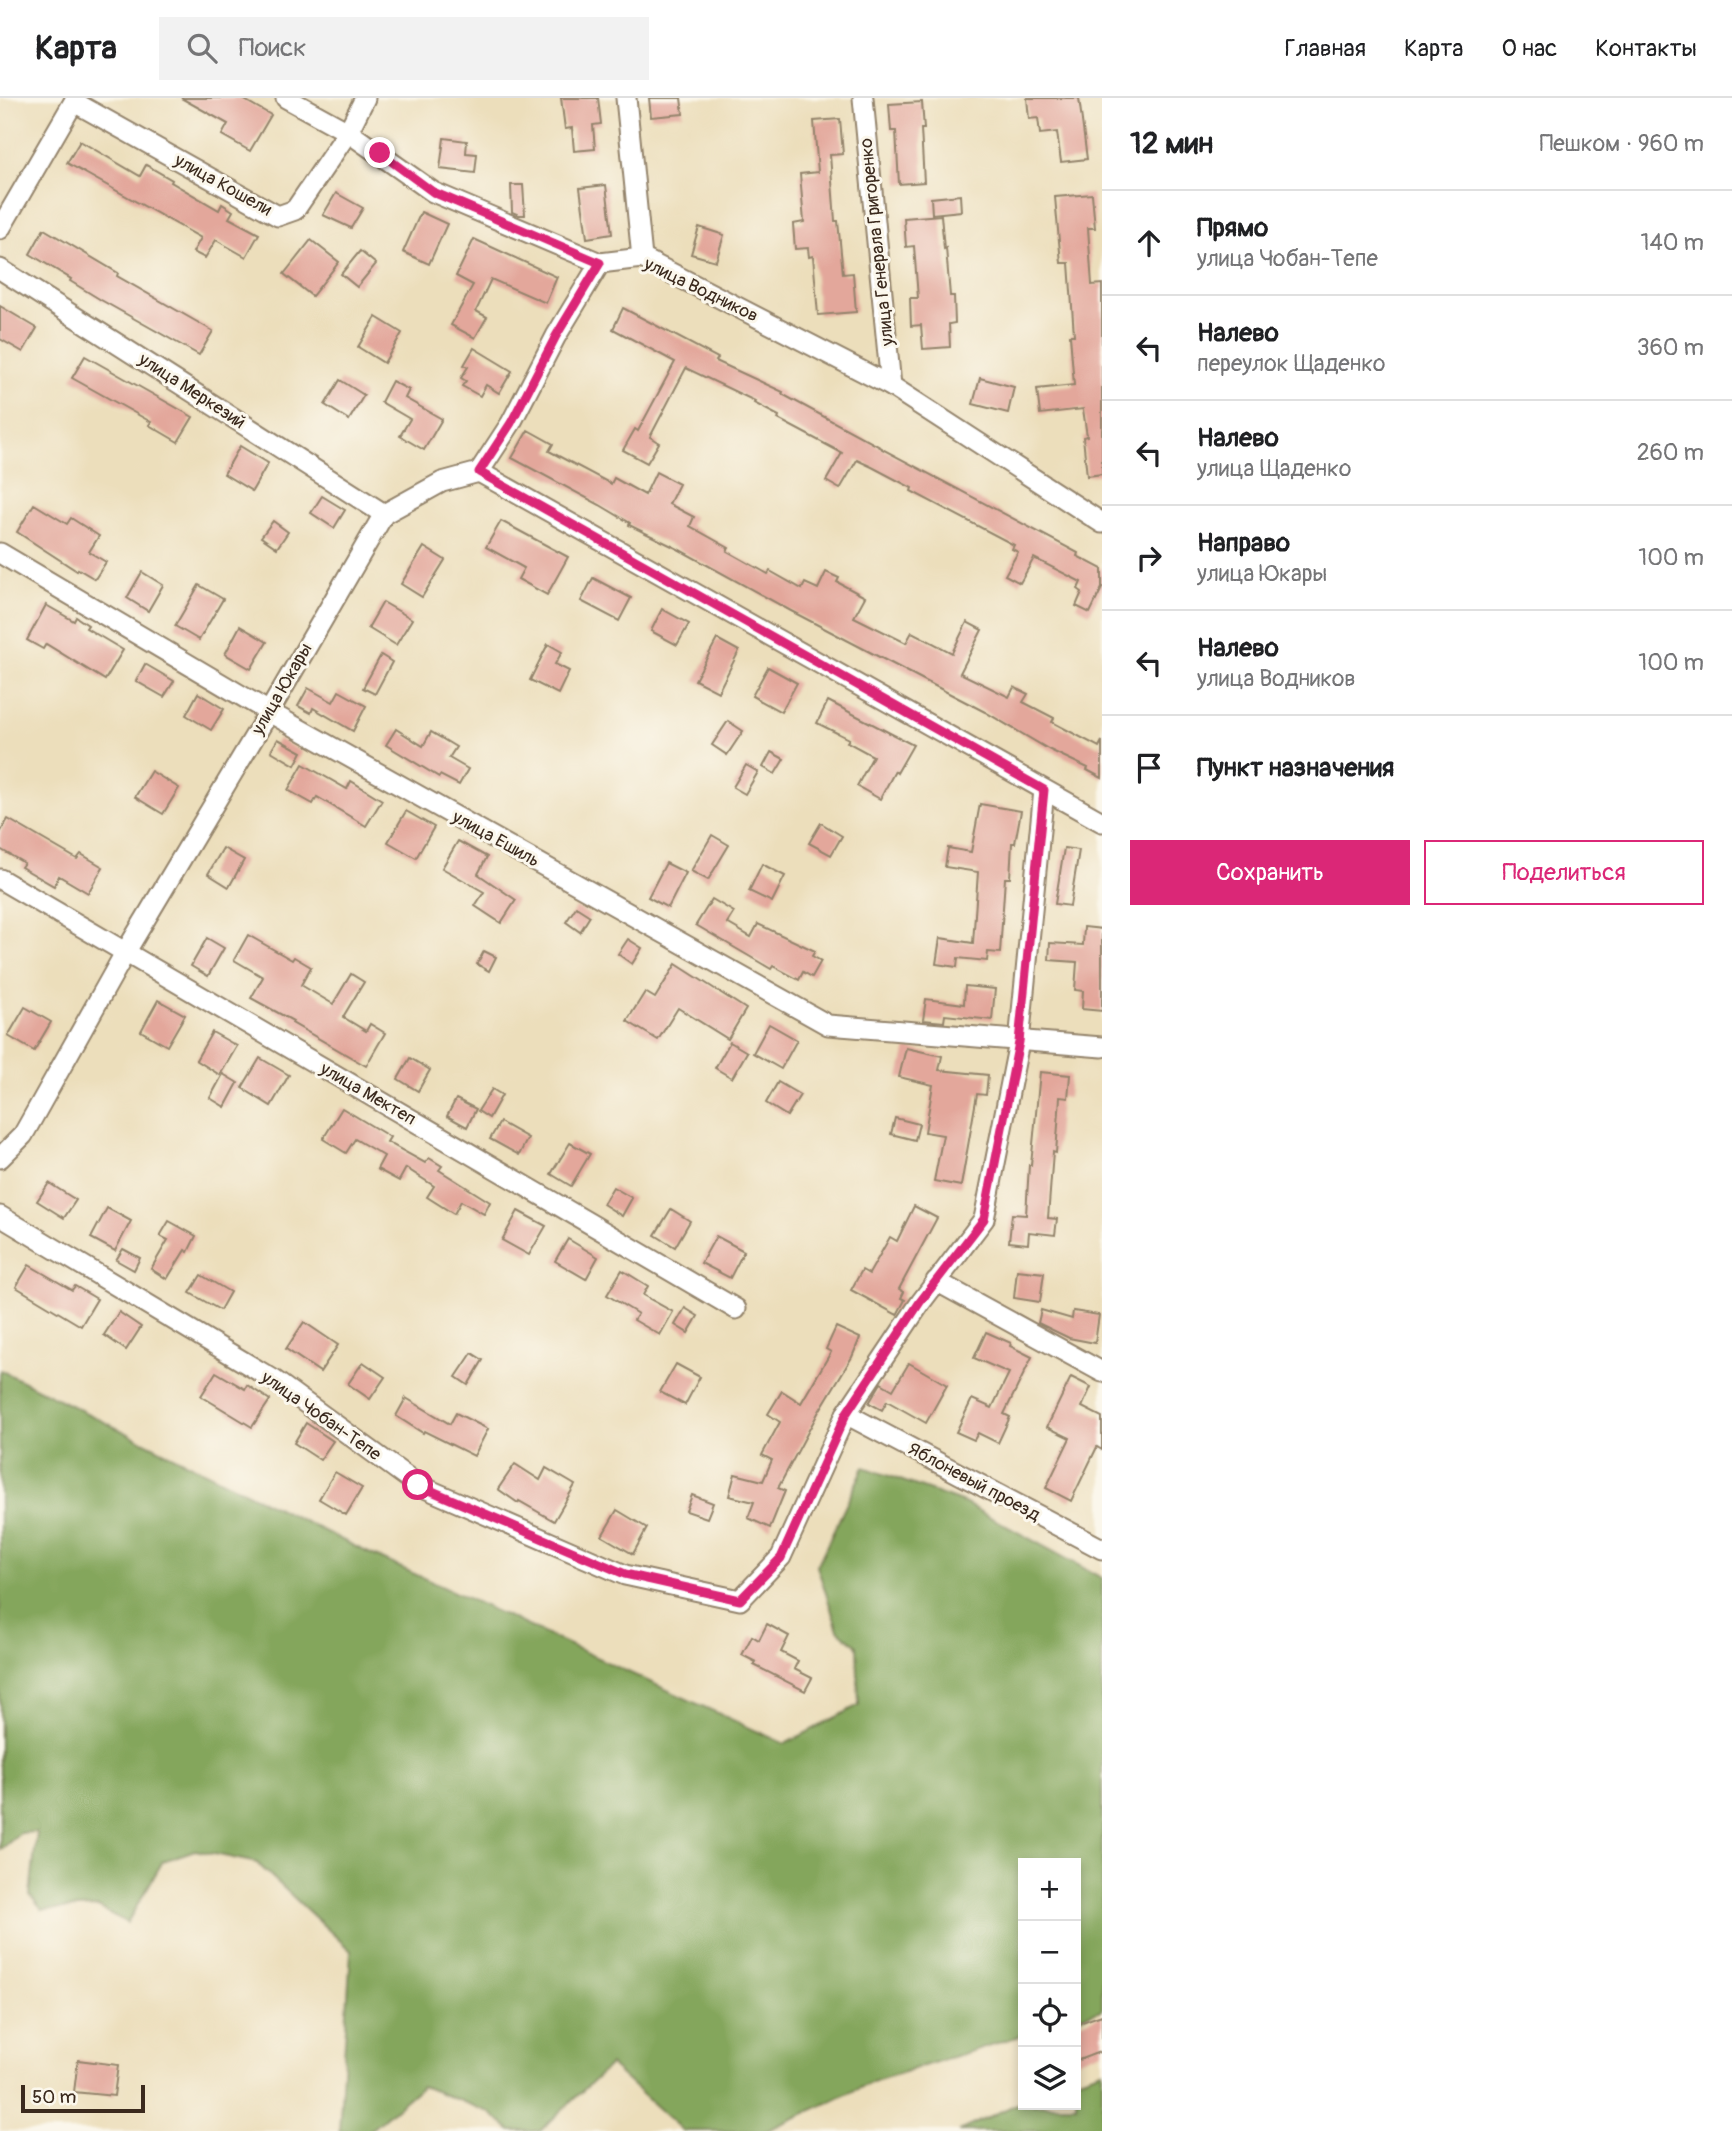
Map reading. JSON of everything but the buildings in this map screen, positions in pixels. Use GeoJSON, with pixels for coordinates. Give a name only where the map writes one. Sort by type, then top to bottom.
{"type":"FeatureCollection","features":[{"type":"Feature","properties":{"kind":"street","name":"улица Водников"},"geometry":{"type":"LineString","coordinates":[[286,98],[348,132],[433,192],[600,263],[642,258],[891,386],[1102,523]]}},
{"type":"Feature","properties":{"kind":"street","name":"улица Кошели"},"geometry":{"type":"LineString","coordinates":[[75,100],[278,216],[295,210],[348,132],[365,98]]}},
{"type":"Feature","properties":{"kind":"street"},"geometry":{"type":"LineString","coordinates":[[626,98],[642,258]]}},
{"type":"Feature","properties":{"kind":"street","name":"улица Генерала Григоренко"},"geometry":{"type":"LineString","coordinates":[[863,98],[891,386]]}},
{"type":"Feature","properties":{"kind":"street"},"geometry":{"type":"LineString","coordinates":[[0,229],[75,100]]}},
{"type":"Feature","properties":{"kind":"street"},"geometry":{"type":"LineString","coordinates":[[384,514],[442,482],[479,472],[511,423],[556,336],[600,263]]}},
{"type":"Feature","properties":{"kind":"street","name":"улица Меркезий"},"geometry":{"type":"LineString","coordinates":[[0,269],[384,514]]}},
{"type":"Feature","properties":{"kind":"street"},"geometry":{"type":"LineString","coordinates":[[479,472],[1102,822]]}},
{"type":"Feature","properties":{"kind":"street","name":"улица Юкары"},"geometry":{"type":"LineString","coordinates":[[0,1158],[23,1135],[125,953],[384,514]]}},
{"type":"Feature","properties":{"kind":"street","name":"улица Ешиль"},"geometry":{"type":"LineString","coordinates":[[0,553],[269,712],[828,1025],[1102,1047]]}},
{"type":"Feature","properties":{"kind":"street"},"geometry":{"type":"LineString","coordinates":[[846,1414],[920,1302],[984,1219],[1019,1042],[1044,790]]}},
{"type":"Feature","properties":{"kind":"street","name":"улица Мектеп"},"geometry":{"type":"LineString","coordinates":[[0,879],[736,1308]]}},
{"type":"Feature","properties":{"kind":"street","name":"улица Чобан-Тепе"},"geometry":{"type":"LineString","coordinates":[[0,1216],[274,1380],[418,1485],[625,1574],[740,1600],[781,1558],[846,1414]]}},
{"type":"Feature","properties":{"kind":"street"},"geometry":{"type":"LineString","coordinates":[[936,1281],[1102,1372]]}},
{"type":"Feature","properties":{"kind":"street","name":"Яблоневый проезд"},"geometry":{"type":"LineString","coordinates":[[846,1414],[1102,1549]]}},
{"type":"Feature","properties":{"kind":"green space"},"geometry":{"type":"Polygon","coordinates":[[[0,1370],[358,1548],[785,1744],[859,1705],[857,1646],[838,1630],[817,1566],[864,1467],[964,1503],[1102,1578],[1102,2010],[1081,2016],[1081,1858],[1018,1858],[1018,2037],[875,2081],[766,2131],[683,2131],[610,2065],[540,2131],[511,2131],[489,2112],[422,2086],[369,2131],[339,2131],[351,1951],[257,1863],[195,1850],[163,1861],[127,1923],[98,1907],[42,1910],[30,1895],[37,1832],[20,1833],[0,1850],[0,1370]]]}},
{"type":"Feature","properties":{"kind":"green space"},"geometry":{"type":"Polygon","coordinates":[[[1102,2070],[1102,2131],[959,2131],[1018,2103],[1018,2110],[1081,2110],[1081,2077],[1102,2070]]]}},
{"type":"Feature","properties":{"kind":"route"},"geometry":{"type":"LineString","coordinates":[[380,153],[433,192],[600,263],[556,336],[511,423],[479,472],[1044,790],[1019,1042],[984,1219],[920,1302],[846,1414],[781,1558],[740,1600],[625,1574],[418,1485]]}}]}
